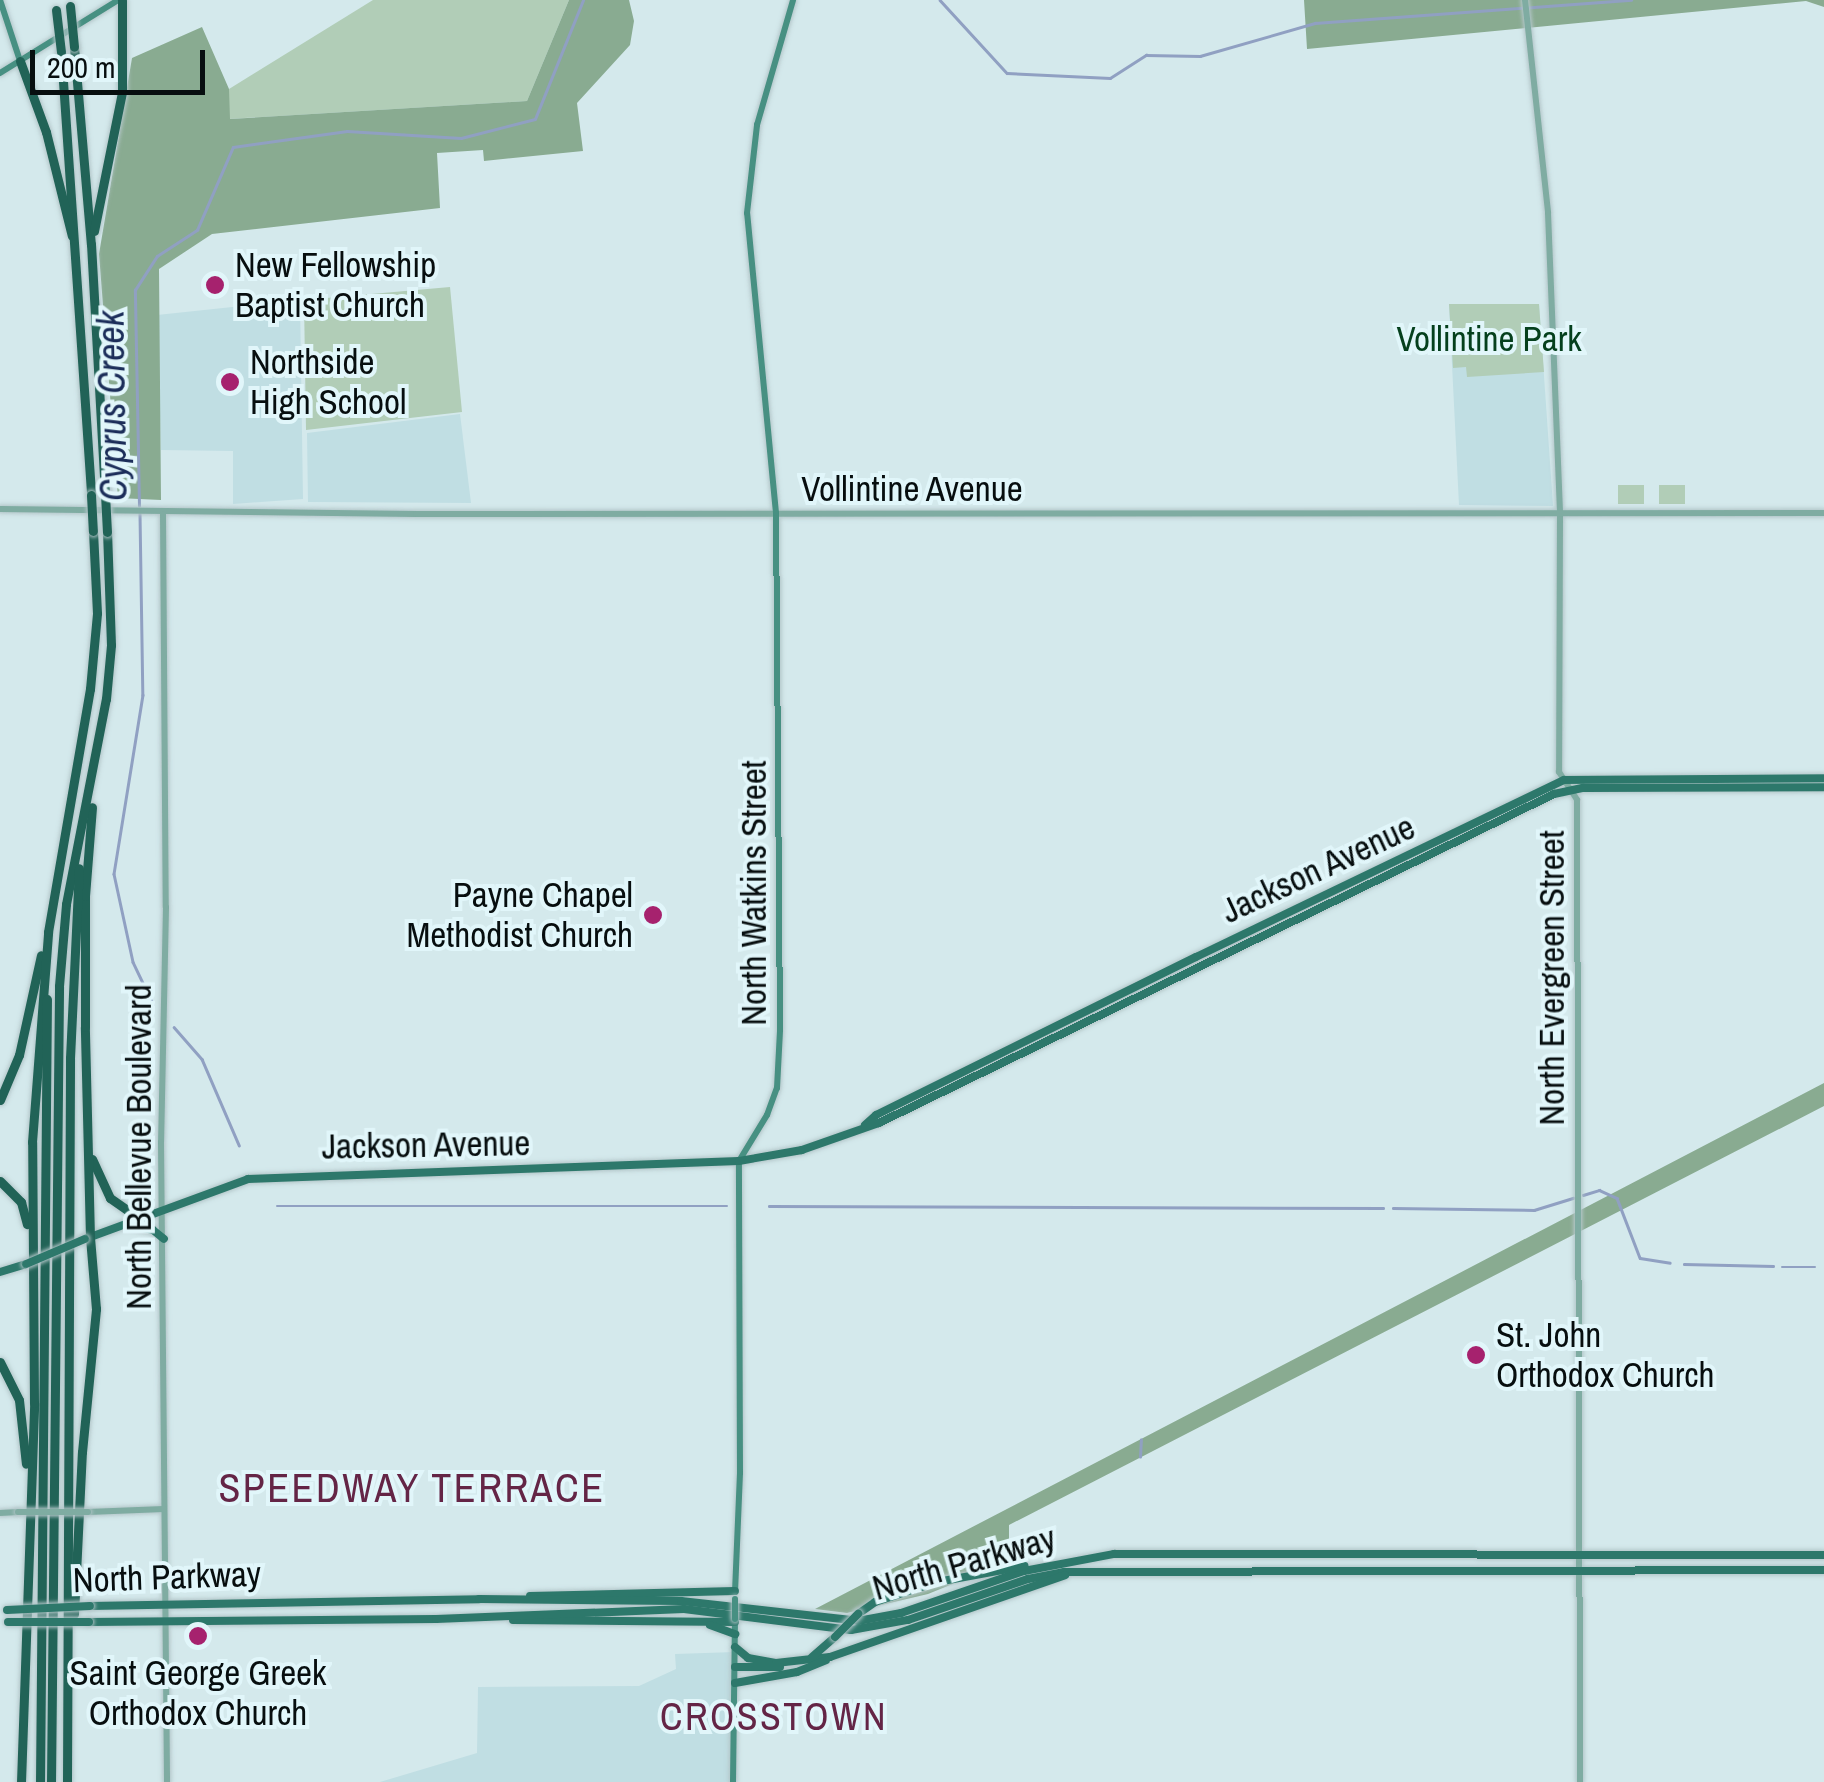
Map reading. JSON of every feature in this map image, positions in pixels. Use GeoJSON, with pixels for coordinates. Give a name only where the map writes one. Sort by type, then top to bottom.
{"type":"FeatureCollection","features":[{"type":"Feature","properties":{"kind":"highway"},"geometry":{"type":"LineString","coordinates":[[92,244],[122,92],[120,0]]}},
{"type":"Feature","properties":{"kind":"highway"},"geometry":{"type":"LineString","coordinates":[[67,1782],[70,1058],[76,896],[111,645],[92,244],[70,3]]}},
{"type":"Feature","properties":{"kind":"highway"},"geometry":{"type":"LineString","coordinates":[[28,1492],[34,1404],[32,1142],[46,946],[90,690],[97,613],[82,300],[56,5]]}},
{"type":"Feature","properties":{"kind":"highway"},"geometry":{"type":"LineString","coordinates":[[20,62],[62,185],[80,282]]}},
{"type":"Feature","properties":{"kind":"highway"},"geometry":{"type":"LineString","coordinates":[[68,1641],[78,1594],[82,1452],[96,1309],[87,1238],[85,896],[94,766]]}},
{"type":"Feature","properties":{"kind":"highway"},"geometry":{"type":"LineString","coordinates":[[51,1782],[59,986],[66,904],[91,786]]}},
{"type":"Feature","properties":{"kind":"highway"},"geometry":{"type":"LineString","coordinates":[[0,1100],[18,1055],[48,932]]}},
{"type":"Feature","properties":{"kind":"highway"},"geometry":{"type":"LineString","coordinates":[[40,1782],[46,946]]}},
{"type":"Feature","properties":{"kind":"highway"},"geometry":{"type":"LineString","coordinates":[[86,1127],[92,1164],[110,1198],[127,1210],[150,1214]]}},
{"type":"Feature","properties":{"kind":"highway"},"geometry":{"type":"LineString","coordinates":[[0,1181],[21,1202],[30,1238]]}},
{"type":"Feature","properties":{"kind":"highway"},"geometry":{"type":"LineString","coordinates":[[0,1362],[20,1400],[28,1492],[30,1629],[21,1782]]}},
{"type":"Feature","properties":{"kind":"main road"},"geometry":{"type":"LineString","coordinates":[[0,0],[20,62]]}},
{"type":"Feature","properties":{"kind":"main road"},"geometry":{"type":"LineString","coordinates":[[0,73],[120,0]]}},
{"type":"Feature","properties":{"kind":"main road","name":"North Watkins Street"},"geometry":{"type":"LineString","coordinates":[[738,1161],[767,1115],[777,1088],[776,513],[747,213],[757,125],[793,0]]}},
{"type":"Feature","properties":{"kind":"main road","name":"Jackson Avenue"},"geometry":{"type":"LineString","coordinates":[[864,1126],[876,1114],[1564,780],[1824,778]]}},
{"type":"Feature","properties":{"kind":"main road","name":"Jackson Avenue"},"geometry":{"type":"LineString","coordinates":[[0,1272],[164,1208],[263,1177],[738,1161],[802,1150],[879,1122],[1571,789],[1824,788]]}},
{"type":"Feature","properties":{"kind":"main road"},"geometry":{"type":"LineString","coordinates":[[733,1782],[740,1473],[738,1161]]}},
{"type":"Feature","properties":{"kind":"main road"},"geometry":{"type":"LineString","coordinates":[[124,1224],[153,1230],[164,1239]]}},
{"type":"Feature","properties":{"kind":"main road","name":"North Parkway"},"geometry":{"type":"LineString","coordinates":[[4,1609],[479,1598],[702,1602],[858,1621],[901,1613],[1012,1575],[1114,1554],[1824,1555]]}},
{"type":"Feature","properties":{"kind":"main road"},"geometry":{"type":"LineString","coordinates":[[735,1646],[760,1662],[804,1661],[875,1602],[937,1582],[1072,1560]]}},
{"type":"Feature","properties":{"kind":"main road","name":"North Parkway"},"geometry":{"type":"LineString","coordinates":[[4,1622],[478,1618],[704,1610],[825,1629],[864,1629],[908,1620],[1040,1576],[1079,1571],[1824,1570]]}},
{"type":"Feature","properties":{"kind":"main road"},"geometry":{"type":"LineString","coordinates":[[734,1684],[797,1672],[1079,1571]]}},
{"type":"Feature","properties":{"kind":"main road"},"geometry":{"type":"LineString","coordinates":[[479,1598],[735,1595]]}},
{"type":"Feature","properties":{"kind":"main road"},"geometry":{"type":"LineString","coordinates":[[478,1618],[735,1621]]}},
{"type":"Feature","properties":{"kind":"main road"},"geometry":{"type":"LineString","coordinates":[[701,1622],[735,1634]]}},
{"type":"Feature","properties":{"kind":"main road"},"geometry":{"type":"LineString","coordinates":[[735,1667],[782,1667],[830,1657]]}},
{"type":"Feature","properties":{"kind":"street","name":"North Evergreen Street"},"geometry":{"type":"LineString","coordinates":[[1525,0],[1548,213],[1560,515],[1559,772],[1577,800],[1580,1782]]}},
{"type":"Feature","properties":{"kind":"street","name":"Vollintine Avenue"},"geometry":{"type":"LineString","coordinates":[[0,509],[152,513],[1824,513]]}},
{"type":"Feature","properties":{"kind":"street","name":"North Bellevue Boulevard"},"geometry":{"type":"LineString","coordinates":[[163,513],[167,1782]]}},
{"type":"Feature","properties":{"kind":"street"},"geometry":{"type":"LineString","coordinates":[[0,1513],[164,1509]]}},
{"type":"Feature","properties":{"kind":"shaded area","name":"Northside High School"},"geometry":{"type":"Polygon","coordinates":[[[300,300],[303,499],[233,504],[233,451],[161,450],[157,315],[300,300]]]}},
{"type":"Feature","properties":{"kind":"shaded area"},"geometry":{"type":"Polygon","coordinates":[[[1449,304],[1539,304],[1553,506],[1459,505],[1449,304]]]}},
{"type":"Feature","properties":{"kind":"shaded area"},"geometry":{"type":"Polygon","coordinates":[[[460,414],[471,503],[308,502],[307,433],[460,414]]]}},
{"type":"Feature","properties":{"kind":"shaded area"},"geometry":{"type":"Polygon","coordinates":[[[735,1652],[733,1782],[380,1782],[477,1753],[478,1687],[639,1686],[676,1669],[675,1654],[735,1652]]]}},
{"type":"Feature","properties":{"kind":"green space"},"geometry":{"type":"Polygon","coordinates":[[[373,0],[569,0],[527,101],[229,119],[229,89],[373,0]]]}},
{"type":"Feature","properties":{"kind":"green space"},"geometry":{"type":"Polygon","coordinates":[[[569,0],[629,0],[634,21],[630,45],[577,103],[583,151],[484,161],[483,150],[437,153],[440,208],[212,234],[159,269],[161,500],[118,498],[99,254],[132,58],[202,27],[229,89],[230,119],[527,101],[569,0]]]}},
{"type":"Feature","properties":{"kind":"green space"},"geometry":{"type":"Polygon","coordinates":[[[1304,0],[1824,0],[1824,7],[1806,1],[1307,49],[1304,0]]]}},
{"type":"Feature","properties":{"kind":"green space"},"geometry":{"type":"Polygon","coordinates":[[[450,287],[462,412],[306,430],[304,300],[450,287]]]}},
{"type":"Feature","properties":{"kind":"green space","name":"Vollintine Park"},"geometry":{"type":"Polygon","coordinates":[[[1449,304],[1539,304],[1544,372],[1467,377],[1466,367],[1453,368],[1449,304]]]}},
{"type":"Feature","properties":{"kind":"green space"},"geometry":{"type":"Polygon","coordinates":[[[1618,485],[1644,485],[1644,504],[1618,504],[1618,485]]]}},
{"type":"Feature","properties":{"kind":"green space"},"geometry":{"type":"Polygon","coordinates":[[[1659,485],[1685,485],[1685,504],[1659,504],[1659,485]]]}},
{"type":"Feature","properties":{"kind":"green space"},"geometry":{"type":"Polygon","coordinates":[[[1824,1083],[1824,1106],[1009,1525],[1009,1561],[928,1594],[847,1613],[815,1609],[1824,1083]]]}},
{"type":"Feature","properties":{"kind":"waterway","name":"Cyprus Creek"},"geometry":{"type":"LineString","coordinates":[[139,506],[135,290],[157,256],[197,230],[233,147],[347,131],[461,138],[535,119],[583,0]]}},
{"type":"Feature","properties":{"kind":"waterway"},"geometry":{"type":"LineString","coordinates":[[940,0],[1007,73],[1110,78],[1146,55],[1200,56],[1315,23],[1631,0]]}},
{"type":"Feature","properties":{"kind":"waterway","name":"Cyprus Creek"},"geometry":{"type":"LineString","coordinates":[[140,514],[143,695],[114,874],[133,962],[153,1004]]}},
{"type":"Feature","properties":{"kind":"waterway"},"geometry":{"type":"LineString","coordinates":[[174,1027],[202,1059],[239,1145]]}},
{"type":"Feature","properties":{"kind":"waterway"},"geometry":{"type":"LineString","coordinates":[[1583,1195],[1599,1190],[1617,1198],[1640,1258],[1670,1263]]}},
{"type":"Feature","properties":{"kind":"waterway"},"geometry":{"type":"LineString","coordinates":[[1393,1208],[1534,1210],[1573,1198]]}},
{"type":"Feature","properties":{"kind":"waterway"},"geometry":{"type":"LineString","coordinates":[[277,1206],[727,1206]]}},
{"type":"Feature","properties":{"kind":"waterway"},"geometry":{"type":"LineString","coordinates":[[769,1206],[1383,1208]]}},
{"type":"Feature","properties":{"kind":"waterway"},"geometry":{"type":"LineString","coordinates":[[1684,1264],[1773,1266]]}},
{"type":"Feature","properties":{"kind":"waterway"},"geometry":{"type":"LineString","coordinates":[[1782,1267],[1815,1267]]}},
{"type":"Feature","properties":{"kind":"waterway"},"geometry":{"type":"LineString","coordinates":[[1140,1457],[1141,1440]]}},
{"type":"Feature","properties":{"kind":"place","name":"New Fellowship Baptist Church"},"geometry":{"type":"Point","coordinates":[215,285]}},
{"type":"Feature","properties":{"kind":"place","name":"Northside High School"},"geometry":{"type":"Point","coordinates":[230,382]}},
{"type":"Feature","properties":{"kind":"place","name":"Payne Chapel Methodist Church"},"geometry":{"type":"Point","coordinates":[653,915]}},
{"type":"Feature","properties":{"kind":"place","name":"St. John Orthodox Church"},"geometry":{"type":"Point","coordinates":[1476,1355]}},
{"type":"Feature","properties":{"kind":"place","name":"Saint George Greek Orthodox Church"},"geometry":{"type":"Point","coordinates":[198,1636]}},
{"type":"Feature","properties":{"kind":"district","name":"SPEEDWAY TERRACE"},"geometry":{"type":"Point","coordinates":[412,1488]}},
{"type":"Feature","properties":{"kind":"district","name":"CROSSTOWN"},"geometry":{"type":"Point","coordinates":[774,1717]}}]}
